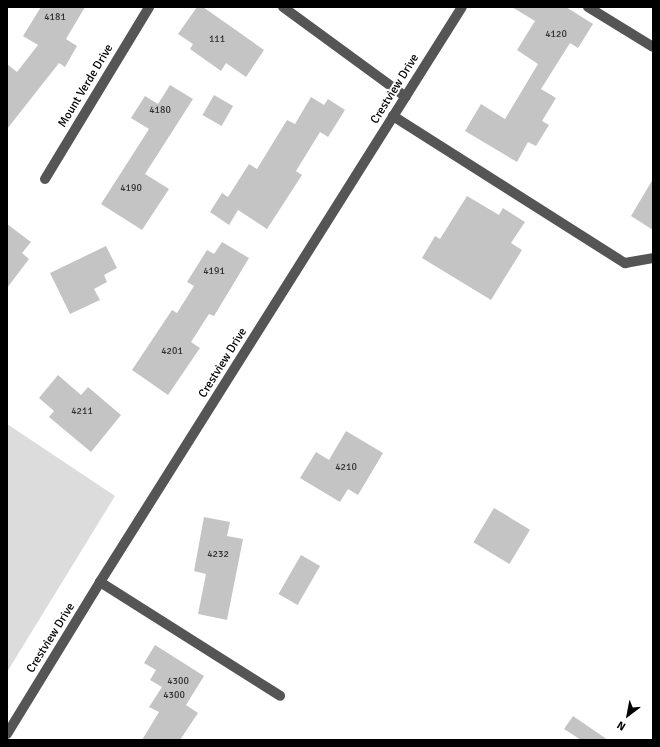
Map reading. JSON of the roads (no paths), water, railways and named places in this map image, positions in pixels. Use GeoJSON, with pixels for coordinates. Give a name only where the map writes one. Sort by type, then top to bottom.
{"type":"FeatureCollection","features":[{"type":"Feature","properties":{"kind":"street","name":"Mount Verde Drive"},"geometry":{"type":"LineString","coordinates":[[45,179],[149,7]]}},
{"type":"Feature","properties":{"kind":"street"},"geometry":{"type":"LineString","coordinates":[[283,7],[406,97]]}},
{"type":"Feature","properties":{"kind":"street","name":"Crestview Drive"},"geometry":{"type":"LineString","coordinates":[[7,734],[100,582],[462,7]]}},
{"type":"Feature","properties":{"kind":"street"},"geometry":{"type":"LineString","coordinates":[[588,7],[653,47]]}},
{"type":"Feature","properties":{"kind":"street"},"geometry":{"type":"LineString","coordinates":[[393,116],[625,263],[653,258]]}},
{"type":"Feature","properties":{"kind":"street"},"geometry":{"type":"LineString","coordinates":[[100,582],[280,696]]}}]}
